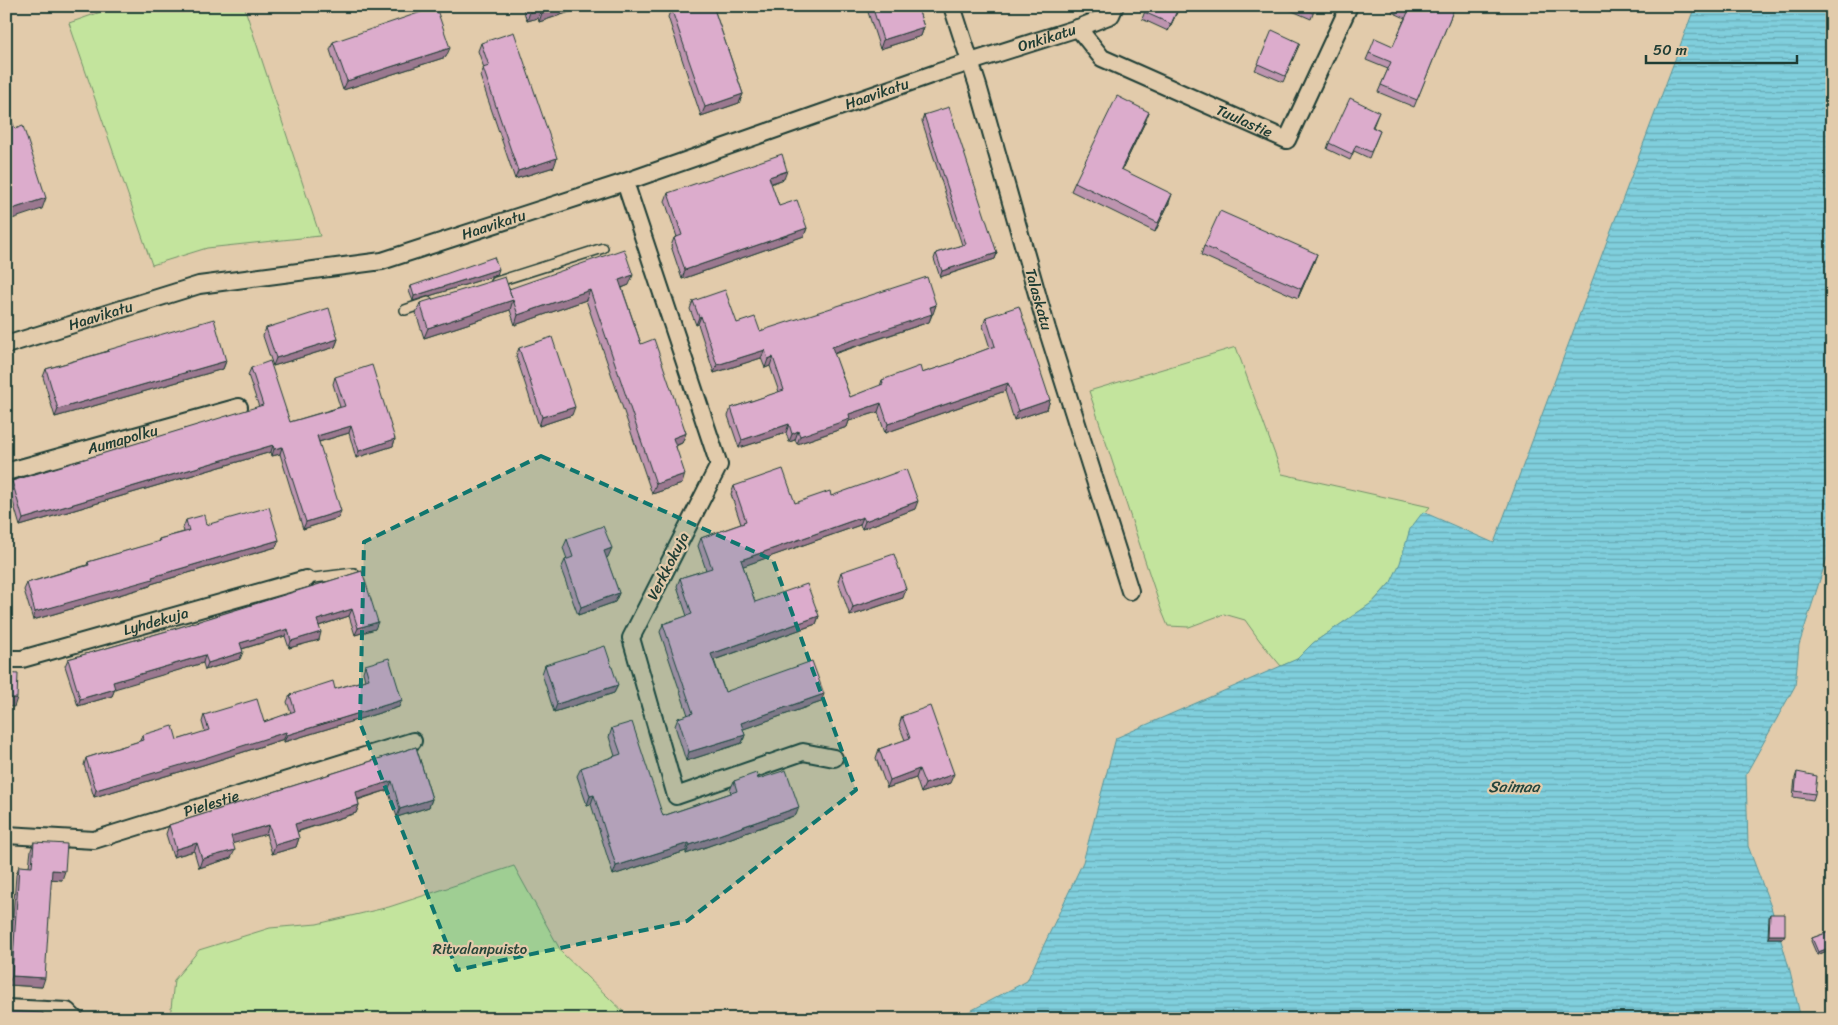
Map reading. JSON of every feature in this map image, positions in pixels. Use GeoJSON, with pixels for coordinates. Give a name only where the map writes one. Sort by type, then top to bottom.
{"type":"FeatureCollection","features":[{"type":"Feature","properties":{"kind":"street","name":"Talaskatu"},"geometry":{"type":"LineString","coordinates":[[952,6],[1047,328],[1130,592]]}},
{"type":"Feature","properties":{"kind":"street","name":"Onkikatu"},"geometry":{"type":"LineString","coordinates":[[970,62],[1078,28],[1111,15],[1115,6]]}},
{"type":"Feature","properties":{"kind":"street","name":"Tuulastie"},"geometry":{"type":"LineString","coordinates":[[1078,28],[1102,58],[1287,140],[1349,6]]}},
{"type":"Feature","properties":{"kind":"street","name":"Haavikatu"},"geometry":{"type":"LineString","coordinates":[[6,345],[199,286],[382,261],[625,182],[970,62]]}},
{"type":"Feature","properties":{"kind":"street","name":"Verkkokuja"},"geometry":{"type":"LineString","coordinates":[[625,182],[719,465],[631,638],[676,796],[803,752],[834,758]]}},
{"type":"Feature","properties":{"kind":"street","name":"Aumapolku"},"geometry":{"type":"LineString","coordinates":[[6,472],[240,406]]}},
{"type":"Feature","properties":{"kind":"street","name":"Lyhdekuja"},"geometry":{"type":"LineString","coordinates":[[6,659],[22,659],[306,579]]}},
{"type":"Feature","properties":{"kind":"street","name":"Pielestie"},"geometry":{"type":"LineString","coordinates":[[6,835],[94,840],[413,741]]}},
{"type":"Feature","properties":{"kind":"street"},"geometry":{"type":"LineString","coordinates":[[6,1008],[67,1011],[75,1019]]}},
{"type":"Feature","properties":{"kind":"lane"},"geometry":{"type":"LineString","coordinates":[[490,284],[603,248]]}},
{"type":"Feature","properties":{"kind":"lane"},"geometry":{"type":"LineString","coordinates":[[405,310],[433,301]]}},
{"type":"Feature","properties":{"kind":"lane"},"geometry":{"type":"LineString","coordinates":[[306,579],[354,573]]}},
{"type":"Feature","properties":{"kind":"highlighted area"},"geometry":{"type":"Polygon","coordinates":[[[541,456],[773,560],[856,790],[687,921],[457,970],[360,723],[364,542],[541,456]]]}},
{"type":"Feature","properties":{"kind":"green space"},"geometry":{"type":"Polygon","coordinates":[[[118,6],[244,6],[320,236],[207,248],[152,265],[69,23],[118,6]]]}},
{"type":"Feature","properties":{"kind":"green space"},"geometry":{"type":"Polygon","coordinates":[[[1236,347],[1282,474],[1430,507],[1410,530],[1402,562],[1392,581],[1372,603],[1313,643],[1296,660],[1281,666],[1245,620],[1224,614],[1189,627],[1168,626],[1089,391],[1236,347]]]}},
{"type":"Feature","properties":{"kind":"green space","name":"Ritvalanpuisto"},"geometry":{"type":"Polygon","coordinates":[[[514,866],[562,953],[631,1019],[170,1019],[174,980],[199,950],[270,928],[317,924],[389,907],[514,866]]]}},
{"type":"Feature","properties":{"kind":"water","name":"Saimaa"},"geometry":{"type":"Polygon","coordinates":[[[1695,6],[1832,6],[1832,542],[1799,645],[1795,686],[1746,774],[1748,846],[1771,907],[1790,971],[1801,1019],[955,1019],[1027,981],[1083,862],[1116,738],[1297,659],[1313,643],[1373,602],[1391,582],[1400,563],[1410,529],[1423,512],[1494,543],[1695,6]]]}},
{"type":"Feature","properties":{"kind":"building"},"geometry":{"type":"Polygon","coordinates":[[[528,6],[564,6],[542,13],[541,9],[530,12],[528,6]]]}},
{"type":"Feature","properties":{"kind":"building"},"geometry":{"type":"Polygon","coordinates":[[[676,6],[713,6],[743,94],[705,107],[671,8],[676,6]]]}},
{"type":"Feature","properties":{"kind":"building"},"geometry":{"type":"Polygon","coordinates":[[[872,6],[917,6],[924,27],[883,40],[872,6]]]}},
{"type":"Feature","properties":{"kind":"building"},"geometry":{"type":"Polygon","coordinates":[[[1147,6],[1179,6],[1171,24],[1144,12],[1147,6]]]}},
{"type":"Feature","properties":{"kind":"building"},"geometry":{"type":"Polygon","coordinates":[[[1297,6],[1316,6],[1313,13],[1297,6]]]}},
{"type":"Feature","properties":{"kind":"building"},"geometry":{"type":"Polygon","coordinates":[[[1399,6],[1455,6],[1417,100],[1381,85],[1391,62],[1369,53],[1375,38],[1393,46],[1409,10],[1399,6]]]}},
{"type":"Feature","properties":{"kind":"building"},"geometry":{"type":"Polygon","coordinates":[[[436,7],[450,48],[347,81],[333,42],[436,7]]]}},
{"type":"Feature","properties":{"kind":"building"},"geometry":{"type":"Polygon","coordinates":[[[1272,30],[1300,43],[1285,76],[1258,64],[1272,30]]]}},
{"type":"Feature","properties":{"kind":"building"},"geometry":{"type":"Polygon","coordinates":[[[514,32],[557,158],[518,171],[483,68],[489,66],[481,43],[514,32]]]}},
{"type":"Feature","properties":{"kind":"building"},"geometry":{"type":"Polygon","coordinates":[[[1117,96],[1149,112],[1121,169],[1172,194],[1158,223],[1075,182],[1117,96]]]}},
{"type":"Feature","properties":{"kind":"building"},"geometry":{"type":"Polygon","coordinates":[[[1350,98],[1379,112],[1372,127],[1380,131],[1371,152],[1356,145],[1352,154],[1329,143],[1350,98]]]}},
{"type":"Feature","properties":{"kind":"building"},"geometry":{"type":"Polygon","coordinates":[[[6,104],[15,129],[23,126],[46,198],[6,211],[6,104]]]}},
{"type":"Feature","properties":{"kind":"building"},"geometry":{"type":"Polygon","coordinates":[[[949,107],[997,253],[942,271],[936,253],[966,244],[924,115],[949,107]]]}},
{"type":"Feature","properties":{"kind":"building"},"geometry":{"type":"Polygon","coordinates":[[[782,154],[787,171],[769,177],[779,206],[797,200],[807,228],[685,270],[674,238],[682,235],[668,193],[782,154]]]}},
{"type":"Feature","properties":{"kind":"building"},"geometry":{"type":"Polygon","coordinates":[[[1220,211],[1317,254],[1301,289],[1204,246],[1220,211]]]}},
{"type":"Feature","properties":{"kind":"building"},"geometry":{"type":"Polygon","coordinates":[[[624,249],[633,275],[619,280],[641,344],[654,339],[686,433],[673,438],[685,474],[656,484],[590,290],[518,315],[513,300],[428,328],[420,303],[505,277],[509,289],[624,249]]]}},
{"type":"Feature","properties":{"kind":"building"},"geometry":{"type":"Polygon","coordinates":[[[494,257],[499,269],[414,296],[411,286],[494,257]]]}},
{"type":"Feature","properties":{"kind":"building"},"geometry":{"type":"Polygon","coordinates":[[[927,277],[936,305],[930,307],[932,314],[832,347],[850,397],[883,384],[882,380],[920,366],[922,373],[995,346],[986,317],[1019,306],[1050,400],[1018,411],[1008,383],[888,424],[881,403],[849,414],[850,419],[800,436],[798,431],[792,434],[789,424],[742,440],[731,408],[784,390],[773,357],[768,359],[765,350],[717,365],[701,316],[699,317],[693,301],[725,290],[737,323],[755,317],[760,331],[927,277]]]}},
{"type":"Feature","properties":{"kind":"building"},"geometry":{"type":"Polygon","coordinates":[[[329,308],[338,339],[276,358],[266,328],[329,308]]]}},
{"type":"Feature","properties":{"kind":"building"},"geometry":{"type":"Polygon","coordinates":[[[214,319],[226,361],[58,409],[46,369],[214,319]]]}},
{"type":"Feature","properties":{"kind":"building"},"geometry":{"type":"Polygon","coordinates":[[[552,337],[575,407],[542,417],[519,348],[552,337]]]}},
{"type":"Feature","properties":{"kind":"building"},"geometry":{"type":"Polygon","coordinates":[[[270,361],[290,422],[345,406],[335,377],[372,365],[395,439],[359,451],[351,426],[317,436],[341,511],[306,522],[282,447],[274,449],[273,445],[23,519],[12,481],[263,405],[251,368],[270,361]]]}},
{"type":"Feature","properties":{"kind":"building"},"geometry":{"type":"Polygon","coordinates":[[[783,469],[795,503],[830,491],[831,496],[906,469],[918,501],[865,521],[863,517],[741,560],[755,602],[807,584],[819,616],[711,654],[725,692],[812,661],[824,694],[741,723],[745,735],[689,752],[678,718],[693,713],[663,624],[692,614],[680,578],[712,568],[701,538],[746,521],[734,486],[783,469]]]}},
{"type":"Feature","properties":{"kind":"building"},"geometry":{"type":"Polygon","coordinates":[[[269,507],[279,540],[152,577],[153,579],[35,612],[27,583],[89,565],[88,562],[189,531],[186,520],[204,515],[206,525],[269,507]]]}},
{"type":"Feature","properties":{"kind":"building"},"geometry":{"type":"Polygon","coordinates":[[[603,526],[612,548],[604,551],[619,593],[581,607],[565,560],[573,557],[567,539],[603,526]]]}},
{"type":"Feature","properties":{"kind":"building"},"geometry":{"type":"Polygon","coordinates":[[[894,554],[906,589],[853,607],[841,572],[894,554]]]}},
{"type":"Feature","properties":{"kind":"building"},"geometry":{"type":"Polygon","coordinates":[[[362,571],[378,622],[358,628],[352,609],[317,620],[321,632],[291,641],[288,629],[240,643],[243,652],[208,663],[205,655],[113,682],[115,689],[80,699],[68,659],[167,631],[362,571]]]}},
{"type":"Feature","properties":{"kind":"building"},"geometry":{"type":"Polygon","coordinates":[[[605,646],[618,685],[557,704],[545,665],[605,646]]]}},
{"type":"Feature","properties":{"kind":"building"},"geometry":{"type":"Polygon","coordinates":[[[389,658],[402,700],[287,735],[286,732],[96,790],[86,758],[143,740],[142,735],[173,726],[177,740],[209,730],[204,715],[257,699],[264,722],[295,711],[290,695],[333,681],[335,689],[369,679],[365,665],[389,658]]]}},
{"type":"Feature","properties":{"kind":"building"},"geometry":{"type":"Polygon","coordinates":[[[6,673],[18,674],[17,698],[6,698],[6,673]]]}},
{"type":"Feature","properties":{"kind":"building"},"geometry":{"type":"Polygon","coordinates":[[[930,706],[954,774],[925,784],[919,769],[890,780],[879,749],[910,738],[902,716],[930,706]]]}},
{"type":"Feature","properties":{"kind":"building"},"geometry":{"type":"Polygon","coordinates":[[[632,722],[663,816],[737,791],[734,781],[756,773],[758,779],[786,770],[799,807],[690,845],[689,843],[616,866],[594,795],[590,796],[581,768],[621,754],[612,728],[632,722]]]}},
{"type":"Feature","properties":{"kind":"building"},"geometry":{"type":"Polygon","coordinates":[[[416,747],[432,799],[400,809],[392,781],[356,792],[359,805],[295,824],[299,838],[275,845],[269,825],[231,836],[235,850],[202,859],[197,843],[176,849],[169,825],[416,747]]]}},
{"type":"Feature","properties":{"kind":"building"},"geometry":{"type":"Polygon","coordinates":[[[1797,772],[1817,776],[1815,794],[1795,791],[1797,772]]]}},
{"type":"Feature","properties":{"kind":"building"},"geometry":{"type":"Polygon","coordinates":[[[34,842],[67,844],[65,871],[52,870],[45,978],[12,976],[19,866],[32,867],[34,842]]]}},
{"type":"Feature","properties":{"kind":"building"},"geometry":{"type":"Polygon","coordinates":[[[1770,914],[1785,914],[1785,935],[1769,935],[1770,914]]]}},
{"type":"Feature","properties":{"kind":"building"},"geometry":{"type":"Polygon","coordinates":[[[1832,931],[1832,947],[1818,952],[1812,938],[1832,931]]]}},
{"type":"Feature","properties":{"kind":"building"},"geometry":{"type":"Polygon","coordinates":[[[6,1011],[43,1013],[43,1019],[6,1019],[6,1011]]]}}]}
